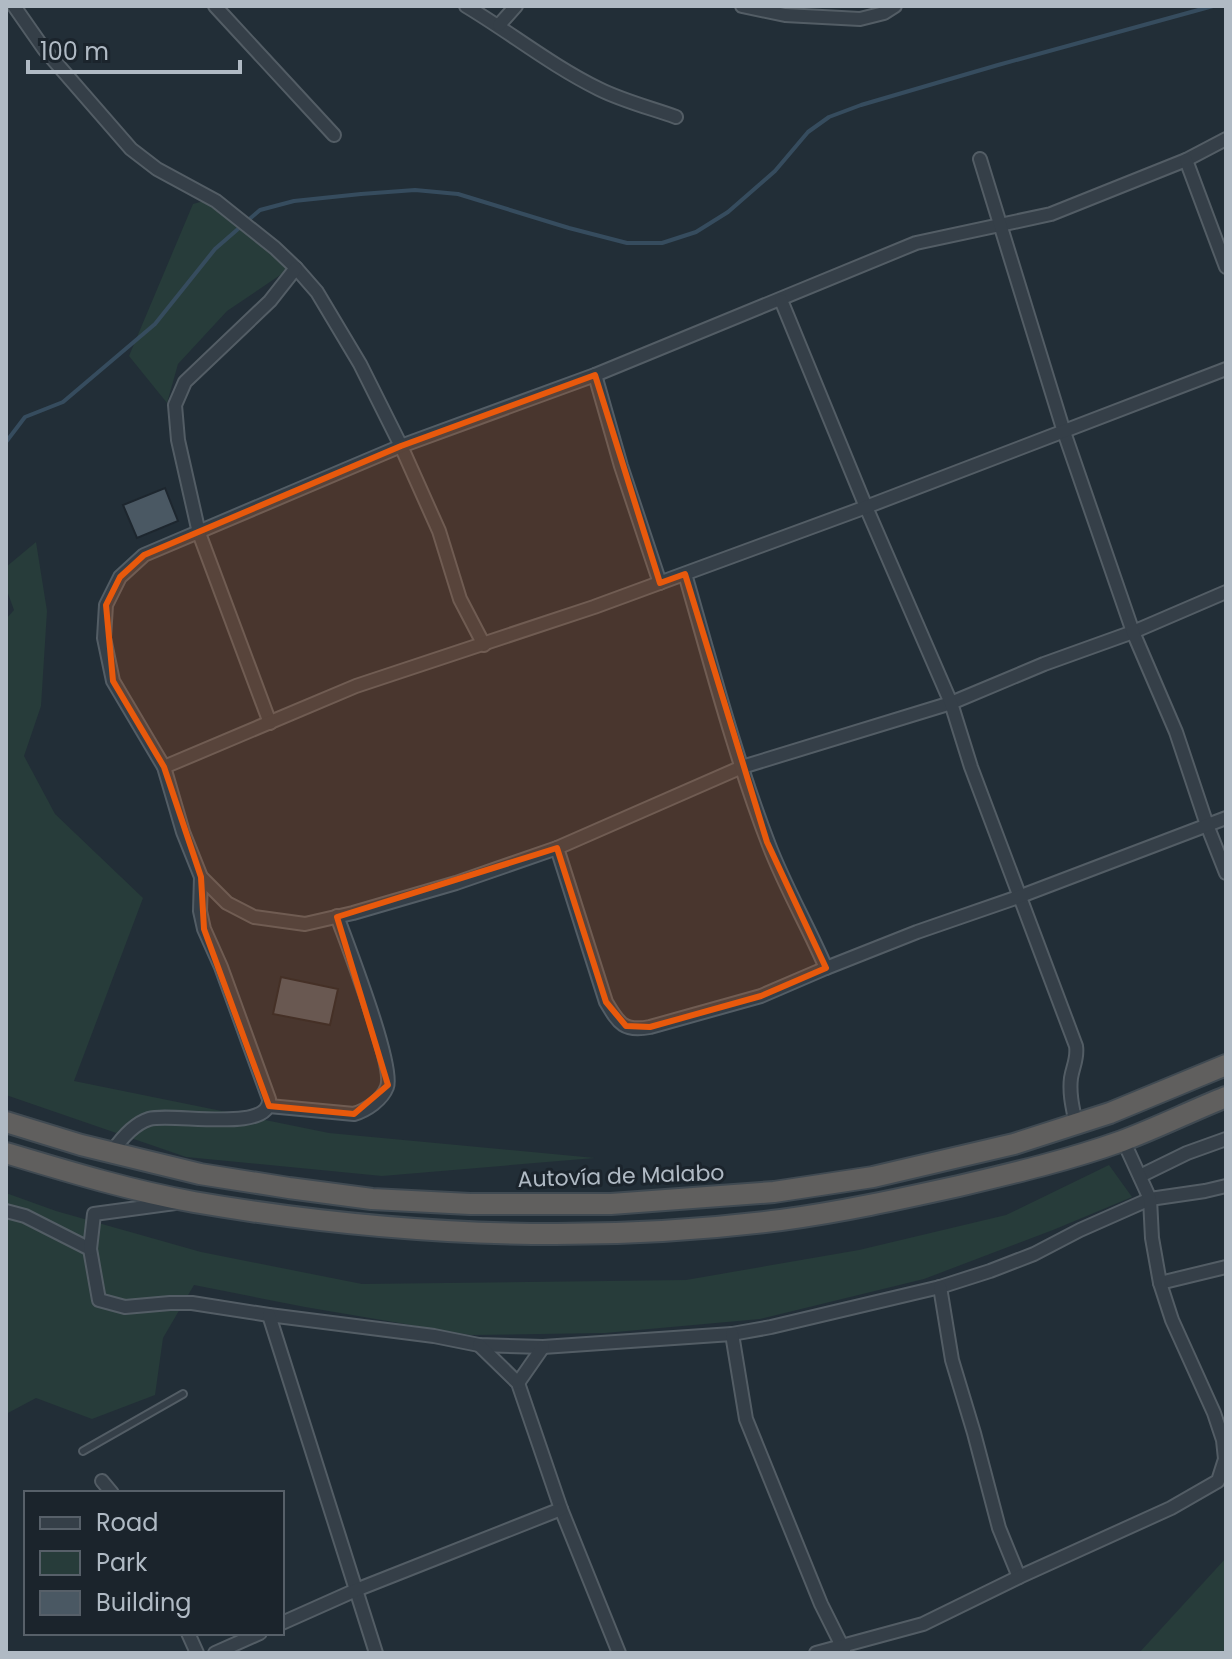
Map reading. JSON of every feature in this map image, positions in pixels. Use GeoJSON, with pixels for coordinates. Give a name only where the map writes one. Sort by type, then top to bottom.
{"type":"FeatureCollection","features":[{"type":"Feature","properties":{"kind":"highway","name":"Autovía de Malabo"},"geometry":{"type":"LineString","coordinates":[[6,1122],[81,1145],[200,1174],[372,1199],[470,1204],[611,1204],[774,1192],[873,1177],[1014,1144],[1110,1113],[1226,1065]]}},
{"type":"Feature","properties":{"kind":"highway"},"geometry":{"type":"LineString","coordinates":[[6,1153],[72,1173],[191,1201],[332,1222],[480,1233],[637,1232],[781,1220],[890,1202],[1029,1169],[1123,1140],[1226,1097]]}},
{"type":"Feature","properties":{"kind":"street"},"geometry":{"type":"LineString","coordinates":[[14,6],[44,49],[131,149],[157,169],[216,201],[275,248],[317,292],[360,364],[401,446],[439,531],[460,599],[484,645]]}},
{"type":"Feature","properties":{"kind":"street"},"geometry":{"type":"LineString","coordinates":[[215,6],[334,135]]}},
{"type":"Feature","properties":{"kind":"street"},"geometry":{"type":"LineString","coordinates":[[466,6],[601,90],[676,117]]}},
{"type":"Feature","properties":{"kind":"street"},"geometry":{"type":"LineString","coordinates":[[499,25],[516,6]]}},
{"type":"Feature","properties":{"kind":"street"},"geometry":{"type":"LineString","coordinates":[[742,6],[785,15],[860,19],[884,13],[895,6]]}},
{"type":"Feature","properties":{"kind":"street"},"geometry":{"type":"LineString","coordinates":[[1226,139],[1186,160],[1051,214],[916,243],[595,375],[401,446],[144,555],[120,577],[106,605],[104,638],[113,681],[164,767],[183,832],[201,877],[227,903],[254,917],[305,924],[456,883],[557,848],[742,767],[951,703],[1226,592]]}},
{"type":"Feature","properties":{"kind":"street"},"geometry":{"type":"LineString","coordinates":[[980,159],[1064,432],[1133,632],[1176,732],[1226,873]]}},
{"type":"Feature","properties":{"kind":"street"},"geometry":{"type":"LineString","coordinates":[[1186,160],[1226,267]]}},
{"type":"Feature","properties":{"kind":"street"},"geometry":{"type":"LineString","coordinates":[[270,723],[199,533],[178,440],[175,405],[185,382],[270,301],[296,268]]}},
{"type":"Feature","properties":{"kind":"street"},"geometry":{"type":"LineString","coordinates":[[781,300],[951,703],[971,767],[1076,1046],[1078,1056],[1070,1094],[1076,1124]]}},
{"type":"Feature","properties":{"kind":"street"},"geometry":{"type":"LineString","coordinates":[[164,767],[356,686],[484,645],[685,574],[1226,369]]}},
{"type":"Feature","properties":{"kind":"street"},"geometry":{"type":"LineString","coordinates":[[595,375],[660,583]]}},
{"type":"Feature","properties":{"kind":"street"},"geometry":{"type":"LineString","coordinates":[[685,574],[742,767],[777,866],[826,968]]}},
{"type":"Feature","properties":{"kind":"street"},"geometry":{"type":"LineString","coordinates":[[557,848],[606,1002],[615,1018],[636,1030],[761,996],[917,932],[1226,818]]}},
{"type":"Feature","properties":{"kind":"street"},"geometry":{"type":"LineString","coordinates":[[112,1152],[127,1133],[149,1119],[253,1118],[269,1106],[226,981],[204,929],[200,911],[201,877]]}},
{"type":"Feature","properties":{"kind":"street"},"geometry":{"type":"LineString","coordinates":[[269,1106],[354,1114],[371,1106],[388,1085],[387,1069],[372,1015],[337,916]]}},
{"type":"Feature","properties":{"kind":"street"},"geometry":{"type":"LineString","coordinates":[[1140,1176],[1187,1153],[1226,1139]]}},
{"type":"Feature","properties":{"kind":"street"},"geometry":{"type":"LineString","coordinates":[[816,1653],[844,1649],[923,1624],[1171,1508],[1218,1481],[1225,1459],[1223,1440],[1172,1320],[1160,1283],[1152,1238],[1150,1199],[1123,1140]]}},
{"type":"Feature","properties":{"kind":"street"},"geometry":{"type":"LineString","coordinates":[[191,1201],[94,1214],[90,1249],[99,1300],[125,1307],[192,1303],[479,1345],[543,1347],[732,1334],[771,1327],[940,1287],[1034,1254],[1150,1199],[1226,1186]]}},
{"type":"Feature","properties":{"kind":"street"},"geometry":{"type":"LineString","coordinates":[[6,1211],[25,1216],[90,1249]]}},
{"type":"Feature","properties":{"kind":"street"},"geometry":{"type":"LineString","coordinates":[[1160,1283],[1226,1267]]}},
{"type":"Feature","properties":{"kind":"street"},"geometry":{"type":"LineString","coordinates":[[940,1287],[952,1360],[999,1528],[1019,1577]]}},
{"type":"Feature","properties":{"kind":"street"},"geometry":{"type":"LineString","coordinates":[[269,1315],[376,1653]]}},
{"type":"Feature","properties":{"kind":"street"},"geometry":{"type":"LineString","coordinates":[[732,1334],[746,1419],[821,1604],[844,1649]]}},
{"type":"Feature","properties":{"kind":"street"},"geometry":{"type":"LineString","coordinates":[[479,1345],[518,1383],[561,1509],[619,1653]]}},
{"type":"Feature","properties":{"kind":"street"},"geometry":{"type":"LineString","coordinates":[[518,1383],[543,1347]]}},
{"type":"Feature","properties":{"kind":"street"},"geometry":{"type":"LineString","coordinates":[[102,1481],[110,1491]]}},
{"type":"Feature","properties":{"kind":"street"},"geometry":{"type":"LineString","coordinates":[[284,1622],[356,1590],[561,1509]]}},
{"type":"Feature","properties":{"kind":"street"},"geometry":{"type":"LineString","coordinates":[[215,1653],[256,1635]]}},
{"type":"Feature","properties":{"kind":"lane"},"geometry":{"type":"LineString","coordinates":[[83,1451],[183,1394]]}},
{"type":"Feature","properties":{"kind":"highlighted area"},"geometry":{"type":"Polygon","coordinates":[[[595,375],[660,583],[685,574],[767,842],[826,968],[761,996],[650,1027],[626,1026],[606,1002],[557,848],[337,917],[388,1085],[354,1114],[269,1106],[204,929],[201,877],[164,767],[113,681],[106,605],[120,577],[144,555],[401,446],[595,375]]]}},
{"type":"Feature","properties":{"kind":"green space"},"geometry":{"type":"Polygon","coordinates":[[[222,196],[298,263],[227,311],[178,364],[167,403],[129,356],[193,204],[222,196]]]}},
{"type":"Feature","properties":{"kind":"green space"},"geometry":{"type":"Polygon","coordinates":[[[36,542],[47,611],[41,706],[24,756],[55,814],[143,898],[74,1081],[329,1133],[595,1158],[382,1176],[186,1157],[6,1095],[6,619],[14,610],[6,588],[6,567],[36,542]]]}},
{"type":"Feature","properties":{"kind":"green space"},"geometry":{"type":"Polygon","coordinates":[[[1109,1165],[1132,1197],[924,1279],[760,1319],[605,1333],[470,1335],[194,1285],[163,1338],[155,1395],[92,1419],[36,1398],[6,1414],[6,1193],[56,1211],[201,1252],[362,1284],[686,1280],[859,1250],[1006,1215],[1109,1165]]]}},
{"type":"Feature","properties":{"kind":"green space"},"geometry":{"type":"Polygon","coordinates":[[[1226,1558],[1226,1653],[1139,1653],[1226,1558]]]}},
{"type":"Feature","properties":{"kind":"building"},"geometry":{"type":"Polygon","coordinates":[[[165,488],[178,521],[137,538],[123,505],[165,488]]]}},
{"type":"Feature","properties":{"kind":"building"},"geometry":{"type":"Polygon","coordinates":[[[281,977],[338,989],[330,1025],[273,1014],[281,977]]]}},
{"type":"Feature","properties":{"kind":"waterway"},"geometry":{"type":"LineString","coordinates":[[6,442],[25,417],[63,402],[155,324],[215,249],[260,210],[294,201],[415,190],[458,194],[627,243],[662,243],[696,232],[728,212],[775,171],[808,132],[829,117],[998,65],[1213,6]]}}]}
